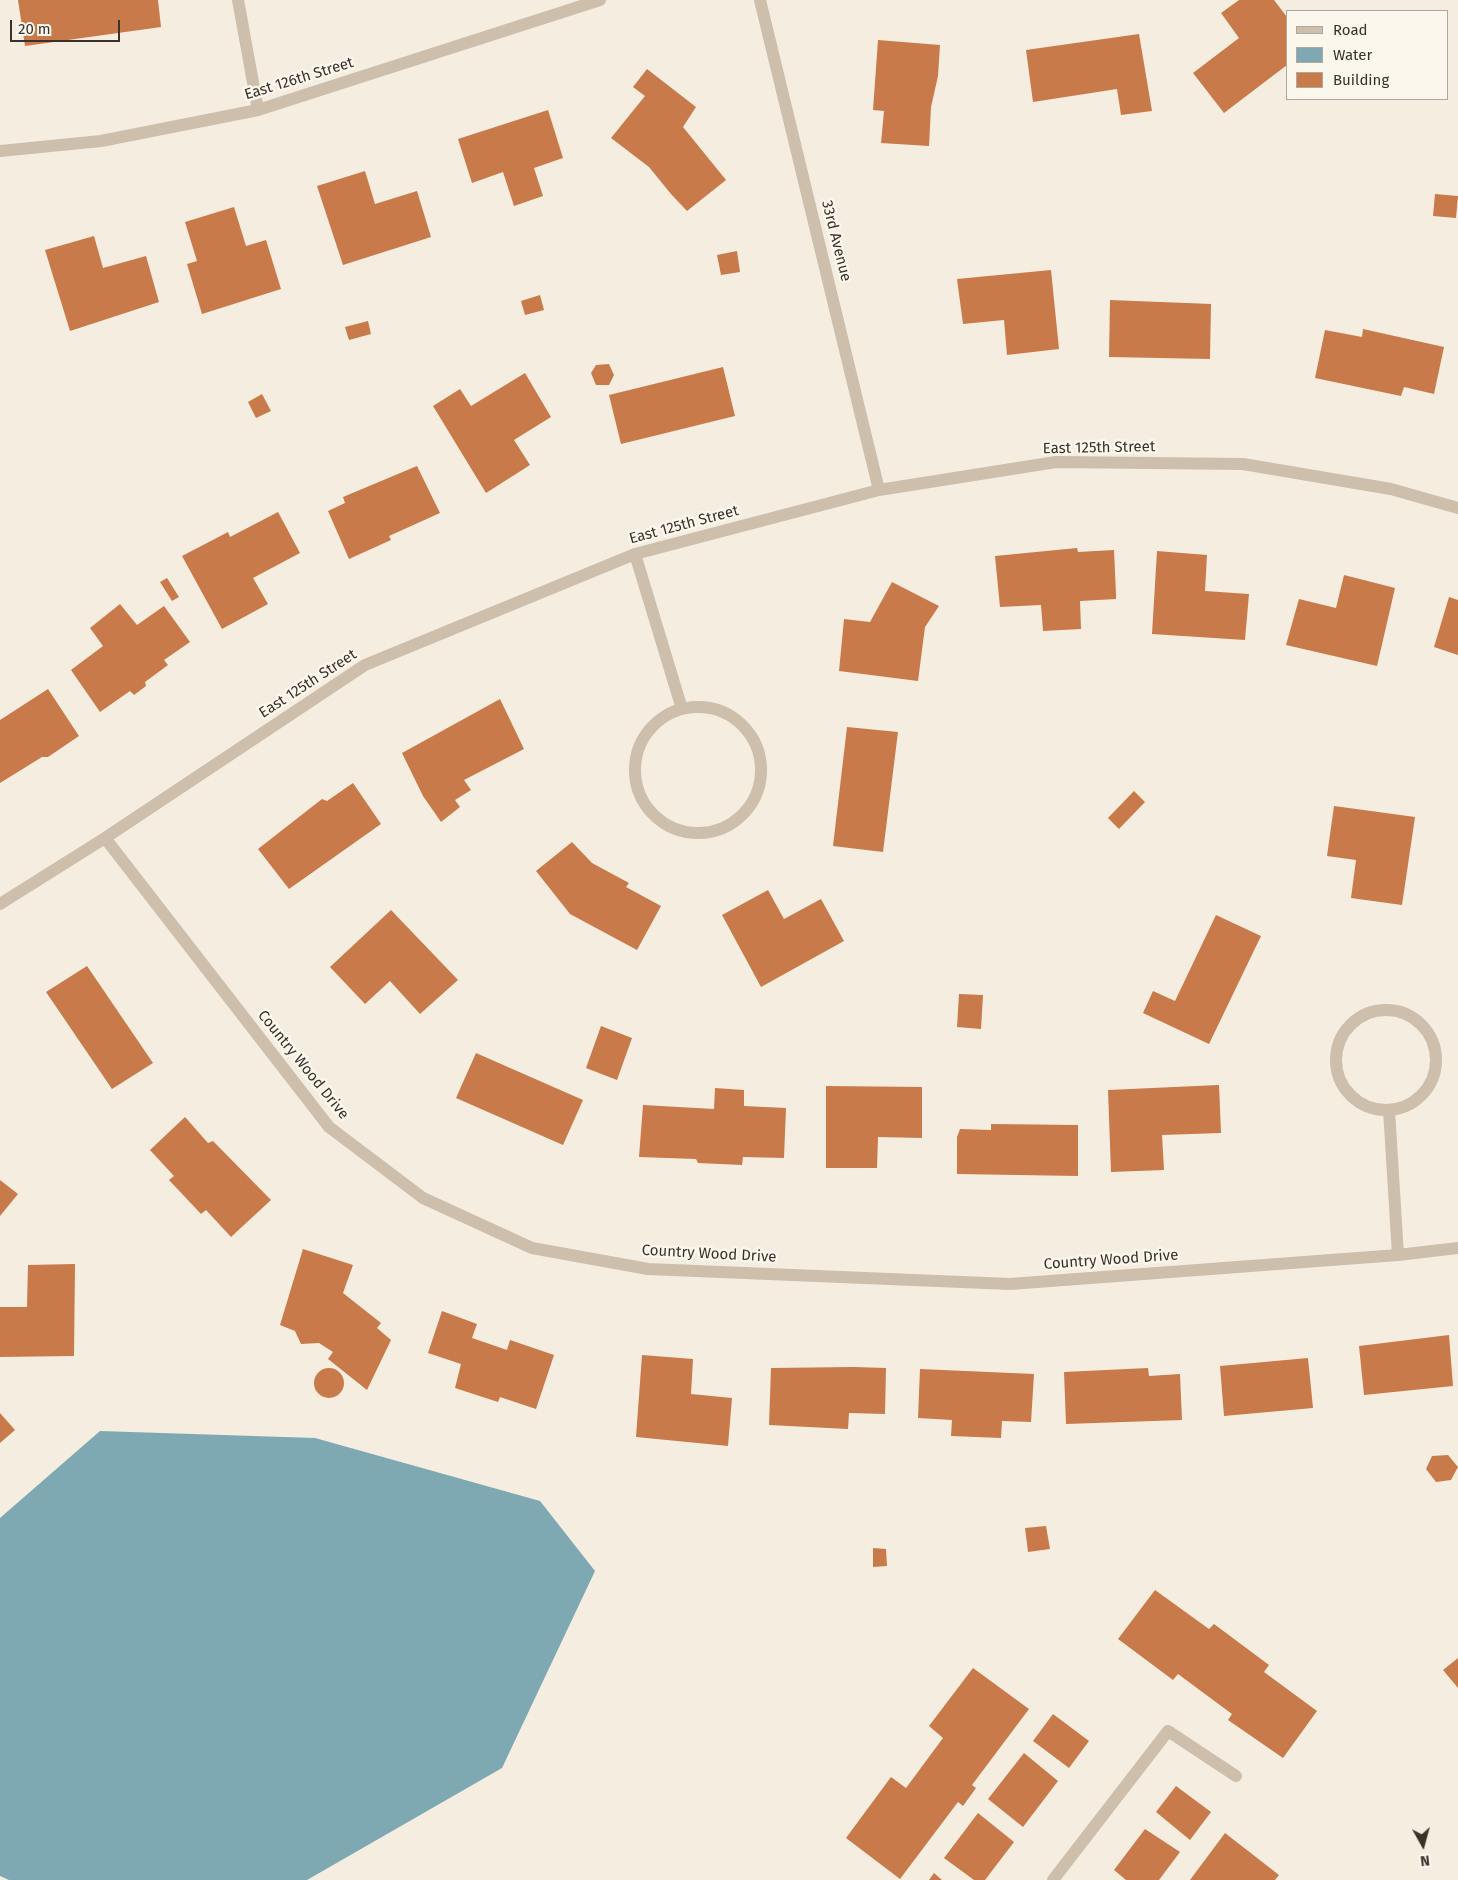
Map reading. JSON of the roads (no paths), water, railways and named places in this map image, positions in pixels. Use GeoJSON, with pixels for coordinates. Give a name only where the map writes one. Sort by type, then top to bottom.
{"type":"FeatureCollection","features":[{"type":"Feature","properties":{"kind":"street"},"geometry":{"type":"LineString","coordinates":[[238,0],[258,110]]}},
{"type":"Feature","properties":{"kind":"street","name":"East 126th Street"},"geometry":{"type":"LineString","coordinates":[[0,151],[101,140],[258,110],[600,0]]}},
{"type":"Feature","properties":{"kind":"street","name":"33rd Avenue"},"geometry":{"type":"LineString","coordinates":[[760,0],[879,490]]}},
{"type":"Feature","properties":{"kind":"street","name":"East 125th Street"},"geometry":{"type":"LineString","coordinates":[[0,904],[105,838],[365,665],[635,554],[879,490],[1056,462],[1243,464],[1391,489],[1458,508]]}},
{"type":"Feature","properties":{"kind":"street"},"geometry":{"type":"LineString","coordinates":[[635,554],[682,709]]}},
{"type":"Feature","properties":{"kind":"street"},"geometry":{"type":"LineString","coordinates":[[706,707],[730,715],[748,731],[759,754],[761,778],[753,802],[737,820],[714,831],[690,833],[666,825],[648,809],[637,786],[636,762],[643,738],[660,720],[682,709],[706,707]]}},
{"type":"Feature","properties":{"kind":"street","name":"Country Wood Drive"},"geometry":{"type":"LineString","coordinates":[[105,838],[329,1127],[423,1198],[532,1248],[648,1269],[1010,1284],[1398,1255],[1458,1248]]}},
{"type":"Feature","properties":{"kind":"street"},"geometry":{"type":"LineString","coordinates":[[1384,1009],[1404,1011],[1421,1022],[1433,1038],[1438,1057],[1434,1077],[1424,1094],[1408,1106],[1389,1110],[1369,1107],[1352,1097],[1340,1082],[1335,1062],[1338,1042],[1349,1025],[1365,1014],[1384,1009]]}},
{"type":"Feature","properties":{"kind":"street"},"geometry":{"type":"LineString","coordinates":[[1389,1110],[1398,1255]]}},
{"type":"Feature","properties":{"kind":"street"},"geometry":{"type":"LineString","coordinates":[[1053,1880],[1168,1731],[1236,1776]]}},
{"type":"Feature","properties":{"kind":"water"},"geometry":{"type":"Polygon","coordinates":[[[100,1431],[315,1438],[540,1501],[595,1571],[502,1768],[307,1880],[9,1880],[0,1876],[0,1518],[100,1431]]]}}]}
